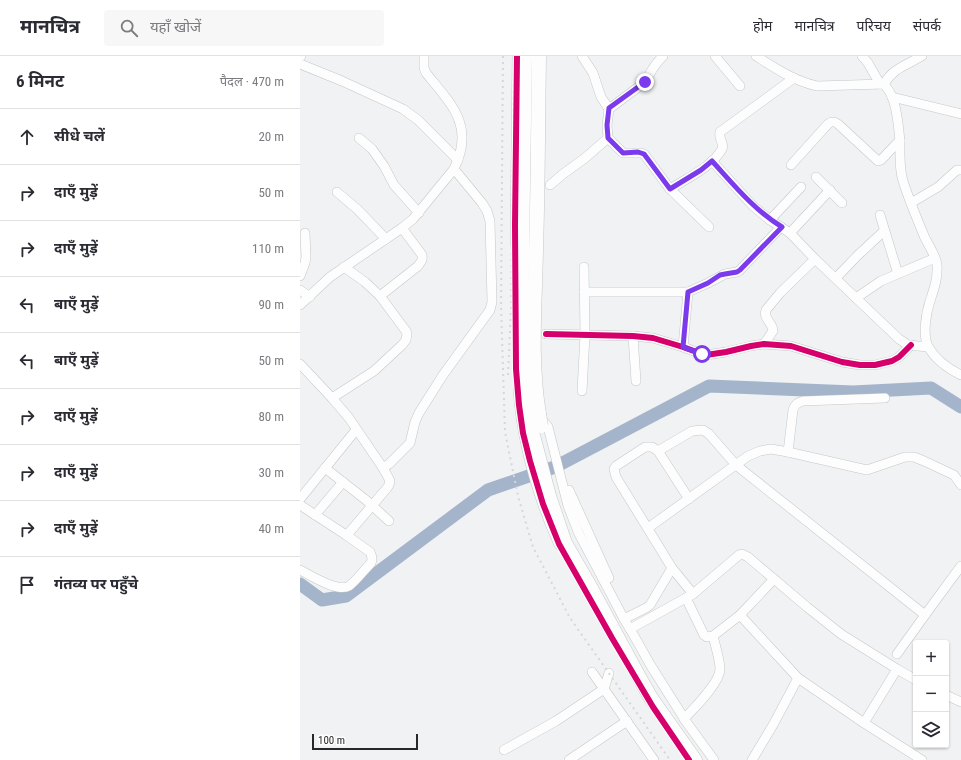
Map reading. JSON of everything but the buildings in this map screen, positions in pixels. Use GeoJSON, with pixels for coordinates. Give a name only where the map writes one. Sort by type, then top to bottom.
{"type":"FeatureCollection","features":[{"type":"Feature","properties":{"kind":"highway"},"geometry":{"type":"LineString","coordinates":[[525,56],[522,184],[521,344],[524,393],[542,453],[560,493],[573,538],[660,696],[705,760]]}},
{"type":"Feature","properties":{"kind":"highway"},"geometry":{"type":"LineString","coordinates":[[532,420],[535,384],[534,351],[539,56]]}},
{"type":"Feature","properties":{"kind":"highway"},"geometry":{"type":"LineString","coordinates":[[560,493],[565,543],[648,692],[695,760]]}},
{"type":"Feature","properties":{"kind":"street"},"geometry":{"type":"LineString","coordinates":[[300,305],[330,277],[402,228],[419,213],[454,169],[461,148],[462,133],[460,121],[457,113],[450,103],[426,73],[424,68],[424,56]]}},
{"type":"Feature","properties":{"kind":"street"},"geometry":{"type":"LineString","coordinates":[[517,56],[515,225],[516,362],[519,405],[532,420],[542,453]]}},
{"type":"Feature","properties":{"kind":"street"},"geometry":{"type":"LineString","coordinates":[[582,56],[593,73],[601,97],[609,108],[607,125],[608,138],[623,153],[638,152],[644,154],[670,189],[709,227]]}},
{"type":"Feature","properties":{"kind":"street"},"geometry":{"type":"LineString","coordinates":[[609,108],[648,80],[655,65],[663,56]]}},
{"type":"Feature","properties":{"kind":"street"},"geometry":{"type":"LineString","coordinates":[[715,56],[740,86]]}},
{"type":"Feature","properties":{"kind":"street"},"geometry":{"type":"LineString","coordinates":[[756,56],[794,78],[807,84],[817,86],[882,84],[895,70],[922,56]]}},
{"type":"Feature","properties":{"kind":"street"},"geometry":{"type":"LineString","coordinates":[[862,56],[892,97],[898,120],[900,162],[903,179],[911,203],[935,258],[937,266],[936,281],[926,314],[925,337],[928,347],[952,370],[961,375]]}},
{"type":"Feature","properties":{"kind":"street"},"geometry":{"type":"LineString","coordinates":[[300,64],[342,81],[403,109],[418,120],[458,160]]}},
{"type":"Feature","properties":{"kind":"street"},"geometry":{"type":"LineString","coordinates":[[670,189],[701,170],[712,161],[722,149],[722,144],[719,137],[720,132],[794,78]]}},
{"type":"Feature","properties":{"kind":"street"},"geometry":{"type":"LineString","coordinates":[[892,97],[961,114]]}},
{"type":"Feature","properties":{"kind":"street"},"geometry":{"type":"LineString","coordinates":[[791,164],[831,122],[838,124],[878,160],[881,160],[900,140]]}},
{"type":"Feature","properties":{"kind":"street"},"geometry":{"type":"LineString","coordinates":[[359,138],[372,149],[384,166],[394,185],[419,213]]}},
{"type":"Feature","properties":{"kind":"street"},"geometry":{"type":"LineString","coordinates":[[550,185],[608,138]]}},
{"type":"Feature","properties":{"kind":"street"},"geometry":{"type":"LineString","coordinates":[[712,161],[753,206],[770,220],[790,233],[899,340],[908,345],[928,347]]}},
{"type":"Feature","properties":{"kind":"street"},"geometry":{"type":"LineString","coordinates":[[383,468],[390,464],[410,443],[415,422],[419,413],[443,375],[490,310],[492,302],[489,216],[482,203],[454,169]]}},
{"type":"Feature","properties":{"kind":"street"},"geometry":{"type":"LineString","coordinates":[[911,203],[944,182],[956,170],[961,170]]}},
{"type":"Feature","properties":{"kind":"street"},"geometry":{"type":"LineString","coordinates":[[816,177],[842,203]]}},
{"type":"Feature","properties":{"kind":"street"},"geometry":{"type":"LineString","coordinates":[[770,220],[801,187]]}},
{"type":"Feature","properties":{"kind":"street"},"geometry":{"type":"LineString","coordinates":[[790,233],[830,190]]}},
{"type":"Feature","properties":{"kind":"street"},"geometry":{"type":"LineString","coordinates":[[337,192],[357,209],[386,239]]}},
{"type":"Feature","properties":{"kind":"street"},"geometry":{"type":"LineString","coordinates":[[880,215],[898,274]]}},
{"type":"Feature","properties":{"kind":"street"},"geometry":{"type":"LineString","coordinates":[[584,292],[688,292],[708,283],[720,275],[737,272],[740,270],[782,227]]}},
{"type":"Feature","properties":{"kind":"street"},"geometry":{"type":"LineString","coordinates":[[380,296],[418,266],[422,259],[422,255],[402,228]]}},
{"type":"Feature","properties":{"kind":"street"},"geometry":{"type":"LineString","coordinates":[[836,278],[884,231]]}},
{"type":"Feature","properties":{"kind":"street"},"geometry":{"type":"LineString","coordinates":[[300,276],[306,257],[305,233]]}},
{"type":"Feature","properties":{"kind":"street"},"geometry":{"type":"LineString","coordinates":[[856,298],[881,281],[935,258]]}},
{"type":"Feature","properties":{"kind":"street"},"geometry":{"type":"LineString","coordinates":[[764,344],[774,331],[764,313],[780,293],[815,259]]}},
{"type":"Feature","properties":{"kind":"street"},"geometry":{"type":"LineString","coordinates":[[332,398],[374,370],[402,345],[406,340],[407,334],[380,296],[366,282],[344,267]]}},
{"type":"Feature","properties":{"kind":"street"},"geometry":{"type":"LineString","coordinates":[[582,391],[585,335],[584,267]]}},
{"type":"Feature","properties":{"kind":"street"},"geometry":{"type":"LineString","coordinates":[[300,290],[310,297]]}},
{"type":"Feature","properties":{"kind":"street"},"geometry":{"type":"LineString","coordinates":[[683,347],[688,292]]}},
{"type":"Feature","properties":{"kind":"street"},"geometry":{"type":"LineString","coordinates":[[546,334],[634,336],[652,338],[706,355],[764,344],[791,346],[842,362],[860,365],[875,365],[892,361],[899,357],[911,345]]}},
{"type":"Feature","properties":{"kind":"street"},"geometry":{"type":"LineString","coordinates":[[634,336],[636,381]]}},
{"type":"Feature","properties":{"kind":"street"},"geometry":{"type":"LineString","coordinates":[[300,364],[344,412],[383,468],[390,482],[390,485],[347,535]]}},
{"type":"Feature","properties":{"kind":"street"},"geometry":{"type":"LineString","coordinates":[[788,452],[793,410],[798,402],[885,398]]}},
{"type":"Feature","properties":{"kind":"street"},"geometry":{"type":"LineString","coordinates":[[532,420],[546,423],[548,427],[537,486],[559,544],[653,707],[689,760]]}},
{"type":"Feature","properties":{"kind":"street"},"geometry":{"type":"LineString","coordinates":[[300,499],[356,430]]}},
{"type":"Feature","properties":{"kind":"street"},"geometry":{"type":"LineString","coordinates":[[658,451],[692,431],[703,430],[709,434],[736,465],[924,615]]}},
{"type":"Feature","properties":{"kind":"street"},"geometry":{"type":"LineString","coordinates":[[689,499],[658,451],[652,447],[645,447],[616,466],[614,469],[616,477],[689,596],[704,635],[707,637],[713,636],[740,615],[774,579]]}},
{"type":"Feature","properties":{"kind":"street"},"geometry":{"type":"LineString","coordinates":[[648,528],[748,456],[760,451],[771,450],[788,452],[867,470],[906,457],[914,457],[957,474],[961,485]]}},
{"type":"Feature","properties":{"kind":"street"},"geometry":{"type":"LineString","coordinates":[[325,468],[389,521]]}},
{"type":"Feature","properties":{"kind":"street"},"geometry":{"type":"LineString","coordinates":[[315,515],[343,482]]}},
{"type":"Feature","properties":{"kind":"street"},"geometry":{"type":"LineString","coordinates":[[560,493],[568,506],[579,534],[630,629],[684,719],[714,760]]}},
{"type":"Feature","properties":{"kind":"street"},"geometry":{"type":"LineString","coordinates":[[300,505],[347,535],[370,552],[372,556],[370,563],[350,585],[345,588],[323,582],[300,570]]}},
{"type":"Feature","properties":{"kind":"street"},"geometry":{"type":"LineString","coordinates":[[630,629],[689,596],[742,554],[748,556],[841,634],[913,678]]}},
{"type":"Feature","properties":{"kind":"street"},"geometry":{"type":"LineString","coordinates":[[897,654],[961,566]]}},
{"type":"Feature","properties":{"kind":"street"},"geometry":{"type":"LineString","coordinates":[[625,619],[650,605],[672,568]]}},
{"type":"Feature","properties":{"kind":"street"},"geometry":{"type":"LineString","coordinates":[[740,615],[798,678],[864,723],[909,757],[922,760]]}},
{"type":"Feature","properties":{"kind":"street"},"geometry":{"type":"LineString","coordinates":[[684,719],[719,677],[720,668],[713,636]]}},
{"type":"Feature","properties":{"kind":"street"},"geometry":{"type":"LineString","coordinates":[[864,723],[897,669]]}},
{"type":"Feature","properties":{"kind":"street"},"geometry":{"type":"LineString","coordinates":[[592,672],[654,760]]}},
{"type":"Feature","properties":{"kind":"street"},"geometry":{"type":"LineString","coordinates":[[504,750],[556,721],[604,689],[609,673]]}},
{"type":"Feature","properties":{"kind":"street"},"geometry":{"type":"LineString","coordinates":[[752,760],[798,678]]}},
{"type":"Feature","properties":{"kind":"street"},"geometry":{"type":"LineString","coordinates":[[949,696],[961,702]]}},
{"type":"Feature","properties":{"kind":"street"},"geometry":{"type":"LineString","coordinates":[[569,760],[627,721]]}},
{"type":"Feature","properties":{"kind":"waterway"},"geometry":{"type":"LineString","coordinates":[[300,584],[322,600],[346,596],[488,490],[555,467],[709,386],[853,392],[931,388],[961,407]]}},
{"type":"Feature","properties":{"kind":"railway"},"geometry":{"type":"LineString","coordinates":[[503,56],[501,305],[505,432],[518,496],[533,547],[570,618],[670,760]]}},
{"type":"Feature","properties":{"kind":"railway"},"geometry":{"type":"LineString","coordinates":[[508,375],[511,309],[514,56]]}},
{"type":"Feature","properties":{"kind":"cycle path"},"geometry":{"type":"LineString","coordinates":[[517,56],[515,225],[516,369],[523,433],[543,504],[559,544],[653,707],[689,760]]}},
{"type":"Feature","properties":{"kind":"cycle path"},"geometry":{"type":"LineString","coordinates":[[546,334],[633,336],[653,338],[706,355],[764,344],[791,346],[842,362],[860,365],[875,365],[892,361],[899,357],[911,345]]}},
{"type":"Feature","properties":{"kind":"route"},"geometry":{"type":"LineString","coordinates":[[645,82],[609,108],[607,125],[608,138],[620,151],[623,153],[638,152],[644,154],[670,189],[701,170],[712,161],[753,206],[770,220],[782,227],[740,270],[737,272],[720,275],[708,283],[688,292],[683,347],[702,354]]}}]}
